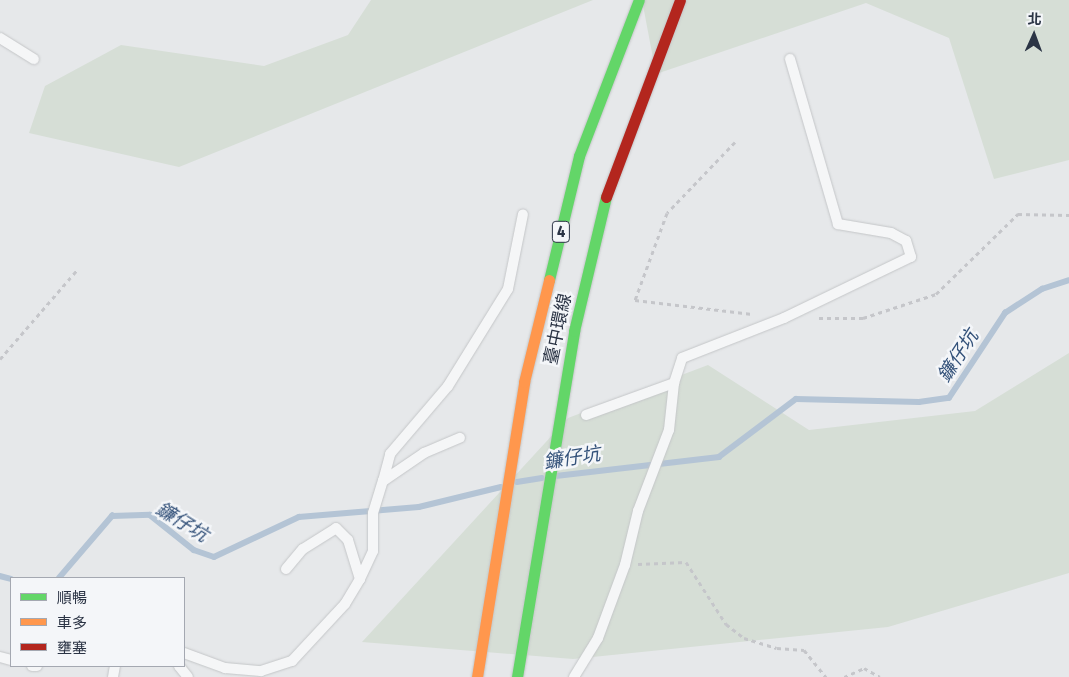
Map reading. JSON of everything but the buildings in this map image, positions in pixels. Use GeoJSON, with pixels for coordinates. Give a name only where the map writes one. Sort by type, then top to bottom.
{"type":"FeatureCollection","features":[{"type":"Feature","properties":{"kind":"highway","name":"臺中環線"},"geometry":{"type":"LineString","coordinates":[[477,677],[524,382],[580,156],[639,0]]}},
{"type":"Feature","properties":{"kind":"highway","name":"臺中環線"},"geometry":{"type":"LineString","coordinates":[[517,677],[546,490],[574,331],[611,174],[680,0]]}},
{"type":"Feature","properties":{"kind":"lane"},"geometry":{"type":"LineString","coordinates":[[0,38],[34,59]]}},
{"type":"Feature","properties":{"kind":"lane"},"geometry":{"type":"LineString","coordinates":[[574,677],[598,638],[625,565],[638,510],[669,430],[674,383],[682,358],[784,318],[911,256],[906,241],[891,233],[838,224],[790,59]]}},
{"type":"Feature","properties":{"kind":"lane"},"geometry":{"type":"LineString","coordinates":[[185,653],[225,668],[262,671],[292,661],[345,604],[360,579],[373,551],[373,513],[390,454],[448,386],[508,289],[523,214]]}},
{"type":"Feature","properties":{"kind":"lane"},"geometry":{"type":"LineString","coordinates":[[586,415],[674,383]]}},
{"type":"Feature","properties":{"kind":"lane"},"geometry":{"type":"LineString","coordinates":[[382,481],[424,453],[460,438]]}},
{"type":"Feature","properties":{"kind":"lane"},"geometry":{"type":"LineString","coordinates":[[286,569],[303,549],[336,528],[348,540],[360,579]]}},
{"type":"Feature","properties":{"kind":"lane"},"geometry":{"type":"LineString","coordinates":[[180,667],[188,677]]}},
{"type":"Feature","properties":{"kind":"path"},"geometry":{"type":"LineString","coordinates":[[635,300],[667,212],[735,142]]}},
{"type":"Feature","properties":{"kind":"path"},"geometry":{"type":"LineString","coordinates":[[0,359],[77,270]]}},
{"type":"Feature","properties":{"kind":"path"},"geometry":{"type":"LineString","coordinates":[[625,565],[686,562],[726,624],[744,638],[777,648],[804,650],[826,677]]}},
{"type":"Feature","properties":{"kind":"path"},"geometry":{"type":"LineString","coordinates":[[844,677],[864,668],[880,677]]}},
{"type":"Feature","properties":{"kind":"shaded area"},"geometry":{"type":"Polygon","coordinates":[[[371,0],[593,0],[179,167],[29,133],[45,86],[121,45],[264,66],[348,35],[371,0]]]}},
{"type":"Feature","properties":{"kind":"shaded area"},"geometry":{"type":"Polygon","coordinates":[[[642,0],[1069,0],[1069,160],[994,179],[949,38],[866,3],[656,74],[642,0]]]}},
{"type":"Feature","properties":{"kind":"shaded area"},"geometry":{"type":"Polygon","coordinates":[[[1069,353],[1069,573],[888,627],[573,659],[362,642],[568,418],[708,365],[809,430],[975,411],[1069,353]]]}},
{"type":"Feature","properties":{"kind":"waterway","name":"鐮仔坑"},"geometry":{"type":"LineString","coordinates":[[556,476],[719,457],[796,399],[919,402],[949,398],[1005,313],[1042,289],[1069,280]]}},
{"type":"Feature","properties":{"kind":"waterway","name":"鐮仔坑"},"geometry":{"type":"LineString","coordinates":[[517,482],[542,478]]}},
{"type":"Feature","properties":{"kind":"waterway","name":"鐮仔坑"},"geometry":{"type":"LineString","coordinates":[[60,577],[112,516],[150,515],[194,550],[214,557],[299,517],[419,507],[501,487]]}},
{"type":"Feature","properties":{"kind":"waterway","name":"鐮仔坑"},"geometry":{"type":"LineString","coordinates":[[0,576],[10,579]]}},
{"type":"Feature","properties":{"kind":"traffic: fast"},"geometry":{"type":"LineString","coordinates":[[549,280],[579,156],[639,0]]}},
{"type":"Feature","properties":{"kind":"traffic: fast"},"geometry":{"type":"LineString","coordinates":[[517,677],[574,331],[606,197]]}},
{"type":"Feature","properties":{"kind":"traffic: slow"},"geometry":{"type":"LineString","coordinates":[[477,677],[524,382],[549,280]]}},
{"type":"Feature","properties":{"kind":"traffic: jam"},"geometry":{"type":"LineString","coordinates":[[606,197],[680,0]]}}]}
